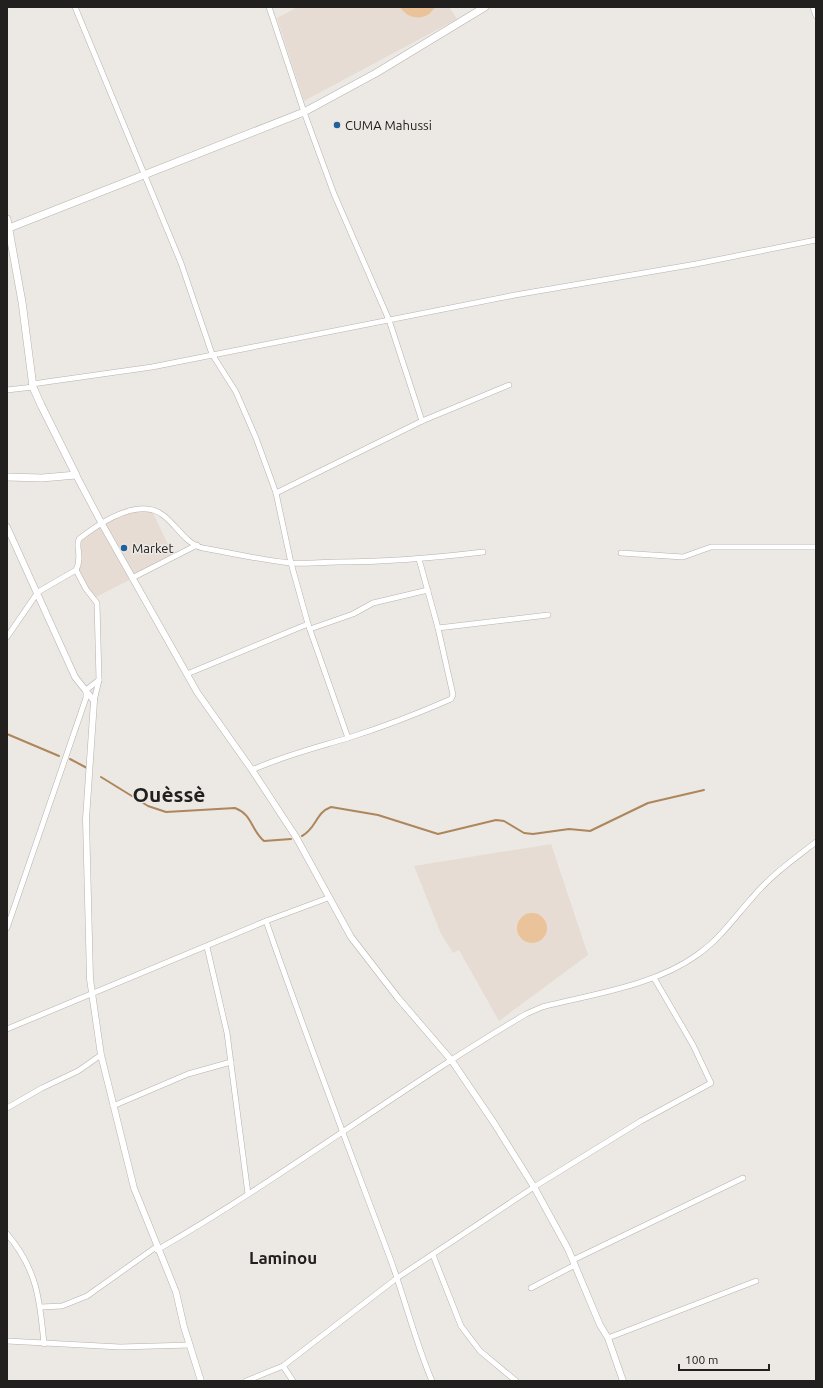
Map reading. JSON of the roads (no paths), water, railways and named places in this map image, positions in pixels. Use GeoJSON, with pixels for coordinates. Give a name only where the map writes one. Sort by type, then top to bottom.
{"type":"FeatureCollection","features":[{"type":"Feature","properties":{"kind":"main road"},"geometry":{"type":"LineString","coordinates":[[8,228],[304,112],[376,73],[485,7]]}},
{"type":"Feature","properties":{"kind":"main road"},"geometry":{"type":"LineString","coordinates":[[7,219],[22,302],[33,385],[76,474],[42,478],[7,477]]}},
{"type":"Feature","properties":{"kind":"street"},"geometry":{"type":"LineString","coordinates":[[75,7],[181,263],[212,354],[236,392],[256,438],[276,493],[291,563],[309,626],[348,738]]}},
{"type":"Feature","properties":{"kind":"street"},"geometry":{"type":"LineString","coordinates":[[269,7],[304,112],[334,194],[389,320],[422,420]]}},
{"type":"Feature","properties":{"kind":"street"},"geometry":{"type":"LineString","coordinates":[[813,7],[816,16]]}},
{"type":"Feature","properties":{"kind":"street"},"geometry":{"type":"LineString","coordinates":[[7,390],[152,367],[515,295],[696,264],[816,240]]}},
{"type":"Feature","properties":{"kind":"street"},"geometry":{"type":"LineString","coordinates":[[276,493],[422,420],[509,385]]}},
{"type":"Feature","properties":{"kind":"street"},"geometry":{"type":"LineString","coordinates":[[76,474],[102,524],[197,692],[252,770],[296,837],[328,898],[351,937],[398,998],[452,1060],[534,1187],[574,1262],[600,1325],[608,1338],[623,1381]]}},
{"type":"Feature","properties":{"kind":"street"},"geometry":{"type":"LineString","coordinates":[[201,1381],[176,1292],[157,1249],[134,1188],[101,1055],[92,995],[90,979],[86,819],[94,701],[99,680],[97,603],[86,589],[76,570],[80,556],[78,541],[102,524],[125,513],[138,509],[151,509],[162,514],[182,534],[197,546],[291,563],[419,559],[483,552]]}},
{"type":"Feature","properties":{"kind":"street"},"geometry":{"type":"LineString","coordinates":[[7,527],[76,677],[94,701]]}},
{"type":"Feature","properties":{"kind":"street"},"geometry":{"type":"LineString","coordinates":[[132,578],[197,546]]}},
{"type":"Feature","properties":{"kind":"street"},"geometry":{"type":"LineString","coordinates":[[621,553],[683,558],[711,547],[816,547]]}},
{"type":"Feature","properties":{"kind":"street"},"geometry":{"type":"LineString","coordinates":[[252,770],[284,756],[348,738],[417,714],[451,699],[453,695],[438,628],[419,559]]}},
{"type":"Feature","properties":{"kind":"street"},"geometry":{"type":"LineString","coordinates":[[7,638],[38,592],[76,570]]}},
{"type":"Feature","properties":{"kind":"street"},"geometry":{"type":"LineString","coordinates":[[187,674],[309,626],[353,614],[373,603],[428,590]]}},
{"type":"Feature","properties":{"kind":"street"},"geometry":{"type":"LineString","coordinates":[[438,628],[548,615]]}},
{"type":"Feature","properties":{"kind":"street"},"geometry":{"type":"LineString","coordinates":[[86,690],[99,680]]}},
{"type":"Feature","properties":{"kind":"street"},"geometry":{"type":"LineString","coordinates":[[7,928],[86,698],[86,690]]}},
{"type":"Feature","properties":{"kind":"street"},"geometry":{"type":"LineString","coordinates":[[41,1306],[62,1306],[87,1296],[157,1249],[213,1218],[452,1060],[534,1010],[654,978],[682,965],[712,943],[732,924],[752,898],[770,879],[816,842]]}},
{"type":"Feature","properties":{"kind":"street"},"geometry":{"type":"LineString","coordinates":[[7,1030],[266,921],[328,898]]}},
{"type":"Feature","properties":{"kind":"street"},"geometry":{"type":"LineString","coordinates":[[266,921],[342,1133],[397,1278],[416,1341],[432,1381]]}},
{"type":"Feature","properties":{"kind":"street"},"geometry":{"type":"LineString","coordinates":[[207,947],[222,1004],[248,1194]]}},
{"type":"Feature","properties":{"kind":"street"},"geometry":{"type":"LineString","coordinates":[[246,1381],[283,1366],[397,1278],[534,1187],[641,1121],[710,1083],[693,1045],[654,978]]}},
{"type":"Feature","properties":{"kind":"street"},"geometry":{"type":"LineString","coordinates":[[7,1108],[42,1088],[78,1071],[101,1055]]}},
{"type":"Feature","properties":{"kind":"street"},"geometry":{"type":"LineString","coordinates":[[113,1106],[188,1074],[231,1062]]}},
{"type":"Feature","properties":{"kind":"street"},"geometry":{"type":"LineString","coordinates":[[531,1288],[574,1262],[743,1178]]}},
{"type":"Feature","properties":{"kind":"street"},"geometry":{"type":"LineString","coordinates":[[7,1234],[20,1249],[31,1269],[37,1285],[41,1306],[44,1344]]}},
{"type":"Feature","properties":{"kind":"street"},"geometry":{"type":"LineString","coordinates":[[433,1255],[461,1326],[480,1351],[516,1381]]}},
{"type":"Feature","properties":{"kind":"street"},"geometry":{"type":"LineString","coordinates":[[608,1338],[756,1281]]}},
{"type":"Feature","properties":{"kind":"street"},"geometry":{"type":"LineString","coordinates":[[7,1341],[120,1347],[190,1345]]}},
{"type":"Feature","properties":{"kind":"street"},"geometry":{"type":"LineString","coordinates":[[283,1366],[293,1381]]}},
{"type":"Feature","properties":{"kind":"waterway"},"geometry":{"type":"LineString","coordinates":[[7,734],[59,756]]}},
{"type":"Feature","properties":{"kind":"waterway"},"geometry":{"type":"LineString","coordinates":[[70,759],[87,768]]}},
{"type":"Feature","properties":{"kind":"waterway"},"geometry":{"type":"LineString","coordinates":[[101,777],[148,806],[166,812],[235,808],[245,814],[256,832],[264,841],[291,839]]}},
{"type":"Feature","properties":{"kind":"waterway"},"geometry":{"type":"LineString","coordinates":[[302,836],[311,829],[322,813],[331,807],[378,815],[438,834],[496,820],[504,821],[524,833],[533,834],[569,829],[590,831],[648,803],[704,790]]}},
{"type":"Feature","properties":{"kind":"place","name":"CUMA Mahussi"},"geometry":{"type":"Point","coordinates":[337,125]}},
{"type":"Feature","properties":{"kind":"place","name":"Market"},"geometry":{"type":"Point","coordinates":[124,548]}},
{"type":"Feature","properties":{"kind":"district","name":"Ouèssè"},"geometry":{"type":"Point","coordinates":[169,795]}},
{"type":"Feature","properties":{"kind":"district","name":"Laminou"},"geometry":{"type":"Point","coordinates":[283,1258]}}]}
